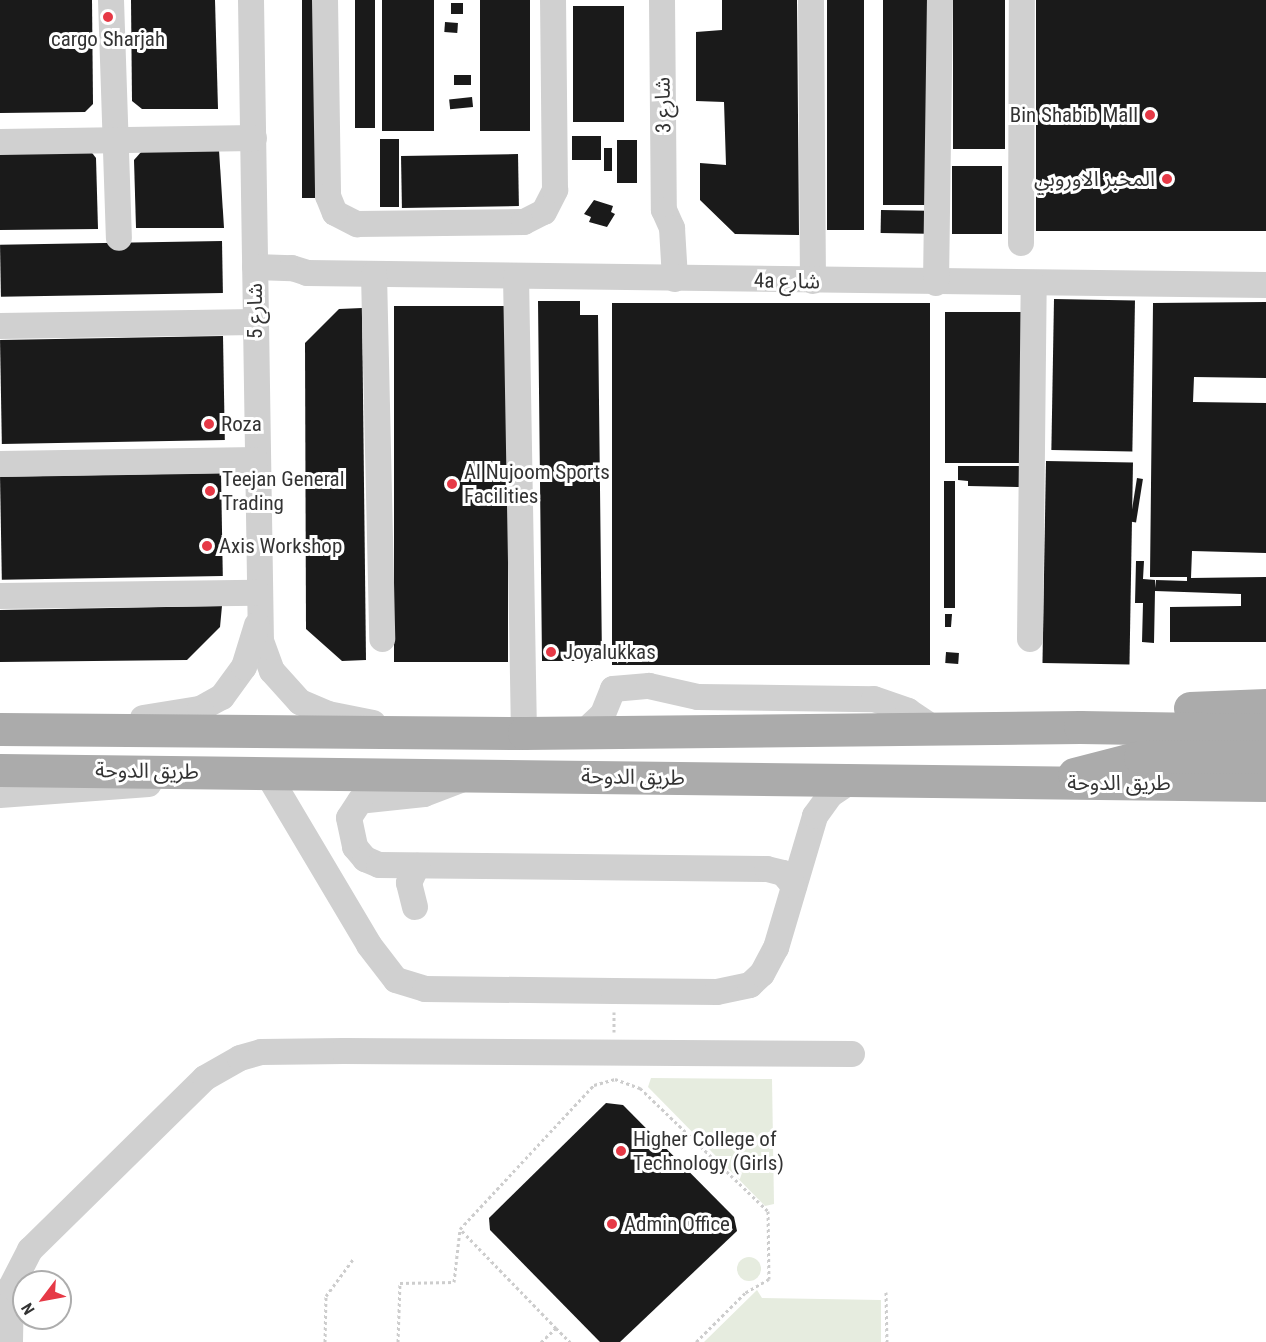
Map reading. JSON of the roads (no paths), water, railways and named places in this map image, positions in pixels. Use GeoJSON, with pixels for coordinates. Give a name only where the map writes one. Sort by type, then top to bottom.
{"type":"FeatureCollection","features":[{"type":"Feature","properties":{"kind":"main road"},"geometry":{"type":"LineString","coordinates":[[1080,727],[1161,711],[1266,705]]}},
{"type":"Feature","properties":{"kind":"main road","name":"طريق الدوحة"},"geometry":{"type":"LineString","coordinates":[[0,729],[524,733],[938,731],[1080,727],[1266,730]]}},
{"type":"Feature","properties":{"kind":"main road"},"geometry":{"type":"LineString","coordinates":[[1053,783],[1087,768],[1140,757],[1266,756]]}},
{"type":"Feature","properties":{"kind":"main road","name":"طريق الدوحة"},"geometry":{"type":"LineString","coordinates":[[0,770],[1266,785]]}},
{"type":"Feature","properties":{"kind":"main road"},"geometry":{"type":"LineString","coordinates":[[1180,784],[1217,801],[1266,807]]}},
{"type":"Feature","properties":{"kind":"street"},"geometry":{"type":"LineString","coordinates":[[111,0],[119,238]]}},
{"type":"Feature","properties":{"kind":"street","name":"شارع 5"},"geometry":{"type":"LineString","coordinates":[[251,0],[258,622],[272,671],[300,702],[397,731]]}},
{"type":"Feature","properties":{"kind":"street"},"geometry":{"type":"LineString","coordinates":[[325,0],[328,196],[334,213],[357,224],[524,222],[544,212],[555,190],[553,0]]}},
{"type":"Feature","properties":{"kind":"street","name":"شارع 3"},"geometry":{"type":"LineString","coordinates":[[662,0],[664,210],[672,228],[665,279]]}},
{"type":"Feature","properties":{"kind":"street"},"geometry":{"type":"LineString","coordinates":[[811,0],[813,281]]}},
{"type":"Feature","properties":{"kind":"street"},"geometry":{"type":"LineString","coordinates":[[936,283],[940,0]]}},
{"type":"Feature","properties":{"kind":"street"},"geometry":{"type":"LineString","coordinates":[[1021,243],[1022,0]]}},
{"type":"Feature","properties":{"kind":"street"},"geometry":{"type":"LineString","coordinates":[[0,142],[254,138]]}},
{"type":"Feature","properties":{"kind":"street","name":"4a شارع"},"geometry":{"type":"LineString","coordinates":[[255,274],[286,280],[307,273],[1034,285],[1266,285]]}},
{"type":"Feature","properties":{"kind":"street"},"geometry":{"type":"LineString","coordinates":[[374,274],[382,639]]}},
{"type":"Feature","properties":{"kind":"street"},"geometry":{"type":"LineString","coordinates":[[516,276],[524,733]]}},
{"type":"Feature","properties":{"kind":"street"},"geometry":{"type":"LineString","coordinates":[[1030,639],[1034,285]]}},
{"type":"Feature","properties":{"kind":"street"},"geometry":{"type":"LineString","coordinates":[[0,326],[255,322]]}},
{"type":"Feature","properties":{"kind":"street"},"geometry":{"type":"LineString","coordinates":[[0,464],[256,460]]}},
{"type":"Feature","properties":{"kind":"street"},"geometry":{"type":"LineString","coordinates":[[0,596],[258,593]]}},
{"type":"Feature","properties":{"kind":"street","name":"شارع 5"},"geometry":{"type":"LineString","coordinates":[[93,730],[188,712],[212,704],[238,678],[258,622]]}},
{"type":"Feature","properties":{"kind":"street"},"geometry":{"type":"LineString","coordinates":[[584,732],[603,714],[613,689],[649,686],[698,697],[874,699],[908,711],[938,731]]}},
{"type":"Feature","properties":{"kind":"street"},"geometry":{"type":"LineString","coordinates":[[0,795],[130,787],[207,772]]}},
{"type":"Feature","properties":{"kind":"street"},"geometry":{"type":"LineString","coordinates":[[267,773],[382,965],[396,980],[415,988],[736,991],[750,985],[770,962],[814,816],[830,795],[852,780]]}},
{"type":"Feature","properties":{"kind":"street"},"geometry":{"type":"LineString","coordinates":[[471,775],[424,794],[366,798],[350,811],[352,840],[365,859],[379,865],[767,869],[783,873],[794,886]]}},
{"type":"Feature","properties":{"kind":"street"},"geometry":{"type":"LineString","coordinates":[[416,907],[409,883],[417,866]]}},
{"type":"Feature","properties":{"kind":"street"},"geometry":{"type":"LineString","coordinates":[[10,1342],[11,1287],[22,1260],[205,1078],[240,1058],[261,1052],[344,1051],[852,1054]]}},
{"type":"Feature","properties":{"kind":"place","name":"cargo Sharjah"},"geometry":{"type":"Point","coordinates":[108,17]}},
{"type":"Feature","properties":{"kind":"place","name":"Bin Shabib Mall"},"geometry":{"type":"Point","coordinates":[1150,115]}},
{"type":"Feature","properties":{"kind":"place","name":"المخبز الاوروبي"},"geometry":{"type":"Point","coordinates":[1167,179]}},
{"type":"Feature","properties":{"kind":"place","name":"Roza"},"geometry":{"type":"Point","coordinates":[209,424]}},
{"type":"Feature","properties":{"kind":"place","name":"Al Nujoom Sports Facilities"},"geometry":{"type":"Point","coordinates":[452,484]}},
{"type":"Feature","properties":{"kind":"place","name":"Teejan General Trading"},"geometry":{"type":"Point","coordinates":[210,491]}},
{"type":"Feature","properties":{"kind":"place","name":"Axis Workshop"},"geometry":{"type":"Point","coordinates":[207,546]}},
{"type":"Feature","properties":{"kind":"place","name":"Joyalukkas"},"geometry":{"type":"Point","coordinates":[551,652]}},
{"type":"Feature","properties":{"kind":"place","name":"Higher College of Technology (Girls)"},"geometry":{"type":"Point","coordinates":[621,1151]}},
{"type":"Feature","properties":{"kind":"place","name":"Admin Office"},"geometry":{"type":"Point","coordinates":[612,1224]}}]}
